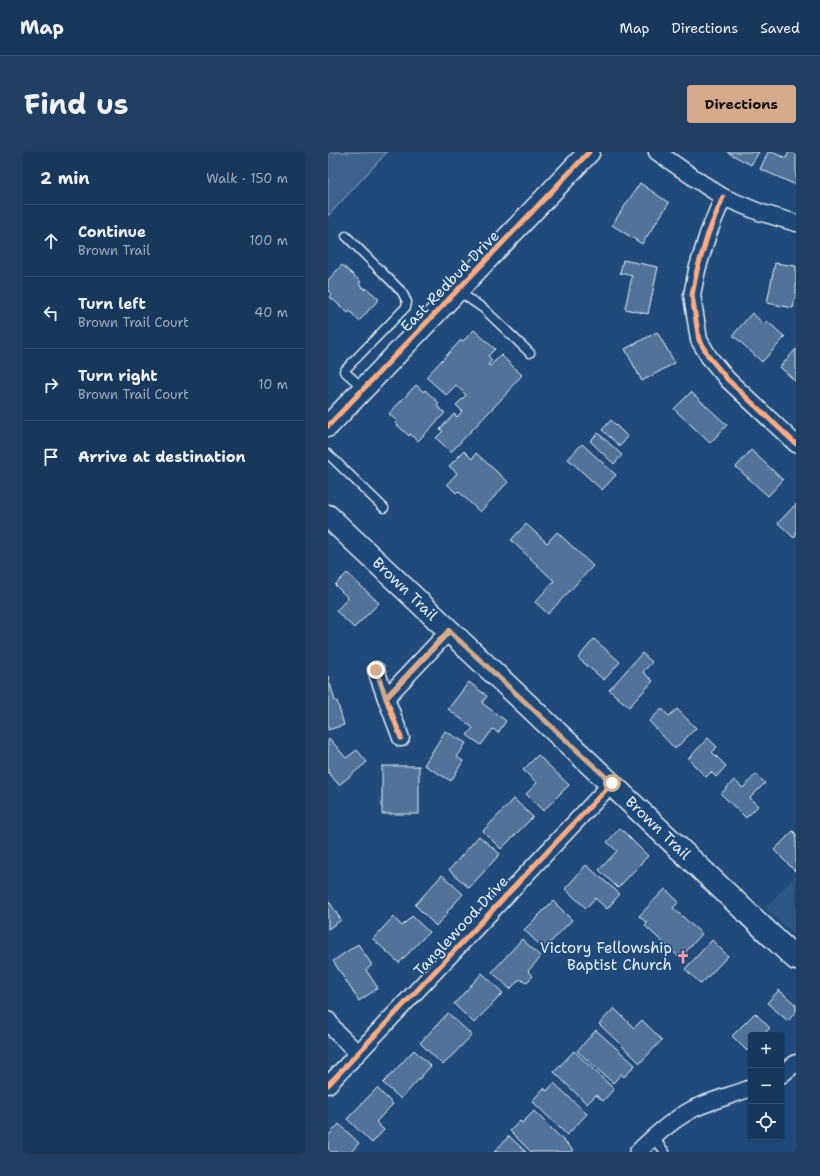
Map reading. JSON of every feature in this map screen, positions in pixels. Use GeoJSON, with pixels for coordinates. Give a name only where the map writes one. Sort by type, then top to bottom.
{"type":"FeatureCollection","features":[{"type":"Feature","properties":{"kind":"main road","name":"Brown Trail"},"geometry":{"type":"LineString","coordinates":[[328,516],[612,783],[796,959]]}},
{"type":"Feature","properties":{"kind":"street","name":"East Redbud Drive"},"geometry":{"type":"LineString","coordinates":[[328,426],[589,152]]}},
{"type":"Feature","properties":{"kind":"street"},"geometry":{"type":"LineString","coordinates":[[657,152],[723,197],[760,212],[796,223]]}},
{"type":"Feature","properties":{"kind":"street"},"geometry":{"type":"LineString","coordinates":[[723,197],[708,234],[697,270],[692,295],[699,340],[709,357],[728,380],[796,444]]}},
{"type":"Feature","properties":{"kind":"street"},"geometry":{"type":"LineString","coordinates":[[386,698],[449,631]]}},
{"type":"Feature","properties":{"kind":"street"},"geometry":{"type":"LineString","coordinates":[[376,670],[401,738]]}},
{"type":"Feature","properties":{"kind":"street","name":"Tanglewood Drive"},"geometry":{"type":"LineString","coordinates":[[328,1085],[612,783]]}},
{"type":"Feature","properties":{"kind":"street"},"geometry":{"type":"LineString","coordinates":[[328,1020],[336,1032],[358,1053]]}},
{"type":"Feature","properties":{"kind":"street"},"geometry":{"type":"LineString","coordinates":[[784,1073],[796,1063]]}},
{"type":"Feature","properties":{"kind":"street"},"geometry":{"type":"LineString","coordinates":[[638,1152],[653,1137],[672,1122],[695,1108],[748,1089]]}},
{"type":"Feature","properties":{"kind":"lane"},"geometry":{"type":"LineString","coordinates":[[346,236],[402,292],[407,302],[406,308],[344,371],[363,388]]}},
{"type":"Feature","properties":{"kind":"lane"},"geometry":{"type":"LineString","coordinates":[[458,291],[484,309],[530,353]]}},
{"type":"Feature","properties":{"kind":"lane"},"geometry":{"type":"LineString","coordinates":[[328,454],[384,508]]}},
{"type":"Feature","properties":{"kind":"lane"},"geometry":{"type":"LineString","coordinates":[[653,1137],[665,1152]]}},
{"type":"Feature","properties":{"kind":"shaded area"},"geometry":{"type":"Polygon","coordinates":[[[328,152],[387,152],[328,216],[328,152]]]}},
{"type":"Feature","properties":{"kind":"shaded area"},"geometry":{"type":"Polygon","coordinates":[[[796,875],[796,936],[765,908],[796,875]]]}},
{"type":"Feature","properties":{"kind":"building"},"geometry":{"type":"Polygon","coordinates":[[[727,152],[759,152],[751,165],[727,152]]]}},
{"type":"Feature","properties":{"kind":"building"},"geometry":{"type":"Polygon","coordinates":[[[768,152],[772,152],[786,158],[789,152],[796,152],[796,185],[760,169],[768,152]]]}},
{"type":"Feature","properties":{"kind":"building"},"geometry":{"type":"Polygon","coordinates":[[[640,183],[669,203],[642,244],[612,225],[640,183]]]}},
{"type":"Feature","properties":{"kind":"building"},"geometry":{"type":"Polygon","coordinates":[[[623,260],[658,267],[648,314],[625,309],[632,276],[620,273],[623,260]]]}},
{"type":"Feature","properties":{"kind":"building"},"geometry":{"type":"Polygon","coordinates":[[[775,263],[796,266],[796,293],[793,308],[767,303],[775,263]]]}},
{"type":"Feature","properties":{"kind":"building"},"geometry":{"type":"Polygon","coordinates":[[[342,265],[361,282],[359,284],[365,290],[366,288],[379,299],[359,321],[350,311],[348,313],[330,297],[332,294],[328,290],[328,280],[342,265]]]}},
{"type":"Feature","properties":{"kind":"building"},"geometry":{"type":"Polygon","coordinates":[[[752,313],[764,324],[767,321],[785,337],[762,362],[733,335],[752,313]]]}},
{"type":"Feature","properties":{"kind":"building"},"geometry":{"type":"Polygon","coordinates":[[[474,330],[495,349],[488,356],[492,360],[488,365],[490,366],[501,355],[522,375],[511,387],[512,388],[451,452],[436,438],[443,431],[440,429],[454,414],[457,417],[462,411],[456,405],[466,395],[456,385],[446,395],[426,377],[461,340],[463,341],[474,330]]]}},
{"type":"Feature","properties":{"kind":"building"},"geometry":{"type":"Polygon","coordinates":[[[657,332],[675,363],[642,381],[625,349],[657,332]]]}},
{"type":"Feature","properties":{"kind":"building"},"geometry":{"type":"Polygon","coordinates":[[[796,349],[796,382],[780,367],[796,349]]]}},
{"type":"Feature","properties":{"kind":"building"},"geometry":{"type":"Polygon","coordinates":[[[416,385],[424,392],[425,390],[439,403],[437,406],[445,413],[418,441],[410,434],[409,436],[395,423],[397,421],[389,414],[416,385]]]}},
{"type":"Feature","properties":{"kind":"building"},"geometry":{"type":"Polygon","coordinates":[[[691,392],[727,425],[710,443],[674,409],[691,392]]]}},
{"type":"Feature","properties":{"kind":"building"},"geometry":{"type":"Polygon","coordinates":[[[611,420],[628,437],[620,446],[602,430],[611,420]]]}},
{"type":"Feature","properties":{"kind":"building"},"geometry":{"type":"Polygon","coordinates":[[[598,433],[622,455],[614,464],[590,441],[598,433]]]}},
{"type":"Feature","properties":{"kind":"building"},"geometry":{"type":"Polygon","coordinates":[[[582,444],[616,475],[602,490],[568,459],[582,444]]]}},
{"type":"Feature","properties":{"kind":"building"},"geometry":{"type":"Polygon","coordinates":[[[751,450],[783,480],[768,496],[736,467],[751,450]]]}},
{"type":"Feature","properties":{"kind":"building"},"geometry":{"type":"Polygon","coordinates":[[[464,451],[472,459],[476,453],[508,482],[480,512],[458,491],[456,493],[447,484],[457,473],[449,466],[464,451]]]}},
{"type":"Feature","properties":{"kind":"building"},"geometry":{"type":"Polygon","coordinates":[[[796,504],[796,536],[794,538],[778,523],[796,504]]]}},
{"type":"Feature","properties":{"kind":"building"},"geometry":{"type":"Polygon","coordinates":[[[526,524],[547,543],[557,532],[593,566],[548,614],[535,602],[554,581],[511,540],[526,524]]]}},
{"type":"Feature","properties":{"kind":"building"},"geometry":{"type":"Polygon","coordinates":[[[347,573],[379,603],[354,628],[336,611],[348,598],[335,585],[347,573]]]}},
{"type":"Feature","properties":{"kind":"building"},"geometry":{"type":"Polygon","coordinates":[[[594,639],[620,662],[604,680],[578,658],[594,639]]]}},
{"type":"Feature","properties":{"kind":"building"},"geometry":{"type":"Polygon","coordinates":[[[642,653],[652,662],[643,672],[653,681],[629,707],[609,690],[642,653]]]}},
{"type":"Feature","properties":{"kind":"building"},"geometry":{"type":"Polygon","coordinates":[[[328,676],[344,725],[328,730],[328,676]]]}},
{"type":"Feature","properties":{"kind":"building"},"geometry":{"type":"Polygon","coordinates":[[[469,682],[487,696],[482,703],[506,721],[498,733],[493,729],[481,745],[467,735],[473,728],[448,709],[469,682]]]}},
{"type":"Feature","properties":{"kind":"building"},"geometry":{"type":"Polygon","coordinates":[[[662,709],[669,716],[677,709],[696,728],[675,749],[649,721],[662,709]]]}},
{"type":"Feature","properties":{"kind":"building"},"geometry":{"type":"Polygon","coordinates":[[[445,731],[466,743],[457,757],[463,761],[451,781],[424,765],[445,731]]]}},
{"type":"Feature","properties":{"kind":"building"},"geometry":{"type":"Polygon","coordinates":[[[708,738],[717,747],[712,752],[726,766],[716,777],[711,772],[706,777],[688,759],[708,738]]]}},
{"type":"Feature","properties":{"kind":"building"},"geometry":{"type":"Polygon","coordinates":[[[330,739],[346,758],[357,750],[367,762],[339,785],[328,772],[328,740],[330,739]]]}},
{"type":"Feature","properties":{"kind":"building"},"geometry":{"type":"Polygon","coordinates":[[[538,755],[569,785],[543,811],[526,794],[537,783],[523,770],[538,755]]]}},
{"type":"Feature","properties":{"kind":"building"},"geometry":{"type":"Polygon","coordinates":[[[382,766],[419,766],[419,814],[382,814],[382,766]]]}},
{"type":"Feature","properties":{"kind":"building"},"geometry":{"type":"Polygon","coordinates":[[[756,774],[765,783],[750,798],[758,806],[746,818],[721,794],[734,780],[743,788],[756,774]]]}},
{"type":"Feature","properties":{"kind":"building"},"geometry":{"type":"Polygon","coordinates":[[[514,799],[533,817],[501,849],[483,831],[514,799]]]}},
{"type":"Feature","properties":{"kind":"building"},"geometry":{"type":"Polygon","coordinates":[[[620,828],[648,856],[618,888],[599,870],[617,851],[607,842],[620,828]]]}},
{"type":"Feature","properties":{"kind":"building"},"geometry":{"type":"Polygon","coordinates":[[[793,831],[796,834],[796,872],[774,850],[793,831]]]}},
{"type":"Feature","properties":{"kind":"building"},"geometry":{"type":"Polygon","coordinates":[[[479,836],[500,854],[469,888],[449,870],[479,836]]]}},
{"type":"Feature","properties":{"kind":"building"},"geometry":{"type":"Polygon","coordinates":[[[586,865],[620,894],[607,909],[595,898],[586,908],[565,889],[586,865]]]}},
{"type":"Feature","properties":{"kind":"building"},"geometry":{"type":"Polygon","coordinates":[[[442,875],[463,894],[436,926],[415,905],[442,875]]]}},
{"type":"Feature","properties":{"kind":"building"},"geometry":{"type":"Polygon","coordinates":[[[665,889],[679,902],[673,908],[702,934],[680,958],[645,926],[647,923],[639,916],[665,889]]]}},
{"type":"Feature","properties":{"kind":"building"},"geometry":{"type":"Polygon","coordinates":[[[328,900],[341,920],[328,929],[328,900]]]}},
{"type":"Feature","properties":{"kind":"building"},"geometry":{"type":"Polygon","coordinates":[[[553,901],[572,920],[544,949],[524,930],[553,901]]]}},
{"type":"Feature","properties":{"kind":"building"},"geometry":{"type":"Polygon","coordinates":[[[412,916],[429,932],[399,963],[373,939],[393,917],[402,926],[412,916]]]}},
{"type":"Feature","properties":{"kind":"building"},"geometry":{"type":"Polygon","coordinates":[[[522,939],[541,957],[528,971],[533,976],[526,983],[520,979],[510,989],[492,972],[522,939]]]}},
{"type":"Feature","properties":{"kind":"building"},"geometry":{"type":"Polygon","coordinates":[[[712,940],[728,956],[701,984],[685,969],[712,940]]]}},
{"type":"Feature","properties":{"kind":"building"},"geometry":{"type":"Polygon","coordinates":[[[358,944],[372,965],[366,970],[378,988],[359,1001],[333,961],[358,944]]]}},
{"type":"Feature","properties":{"kind":"building"},"geometry":{"type":"Polygon","coordinates":[[[482,973],[503,993],[474,1023],[454,1004],[482,973]]]}},
{"type":"Feature","properties":{"kind":"building"},"geometry":{"type":"Polygon","coordinates":[[[779,990],[796,1005],[796,1011],[788,1021],[767,1003],[779,990]]]}},
{"type":"Feature","properties":{"kind":"building"},"geometry":{"type":"Polygon","coordinates":[[[614,1008],[634,1028],[642,1020],[662,1040],[640,1063],[599,1024],[614,1008]]]}},
{"type":"Feature","properties":{"kind":"building"},"geometry":{"type":"Polygon","coordinates":[[[448,1013],[472,1035],[443,1065],[420,1043],[448,1013]]]}},
{"type":"Feature","properties":{"kind":"building"},"geometry":{"type":"Polygon","coordinates":[[[755,1013],[770,1028],[766,1032],[748,1032],[747,1051],[732,1036],[755,1013]]]}},
{"type":"Feature","properties":{"kind":"building"},"geometry":{"type":"Polygon","coordinates":[[[596,1030],[635,1065],[624,1077],[621,1074],[613,1083],[577,1051],[596,1030]]]}},
{"type":"Feature","properties":{"kind":"building"},"geometry":{"type":"Polygon","coordinates":[[[414,1050],[431,1066],[401,1099],[383,1083],[414,1050]]]}},
{"type":"Feature","properties":{"kind":"building"},"geometry":{"type":"Polygon","coordinates":[[[574,1051],[614,1089],[603,1101],[596,1095],[587,1104],[554,1072],[574,1051]]]}},
{"type":"Feature","properties":{"kind":"building"},"geometry":{"type":"Polygon","coordinates":[[[554,1083],[587,1114],[567,1135],[532,1101],[544,1088],[547,1091],[554,1083]]]}},
{"type":"Feature","properties":{"kind":"building"},"geometry":{"type":"Polygon","coordinates":[[[377,1088],[393,1104],[376,1122],[384,1130],[372,1143],[347,1119],[377,1088]]]}},
{"type":"Feature","properties":{"kind":"building"},"geometry":{"type":"Polygon","coordinates":[[[534,1111],[573,1150],[571,1152],[531,1152],[510,1131],[520,1121],[522,1123],[534,1111]]]}},
{"type":"Feature","properties":{"kind":"building"},"geometry":{"type":"Polygon","coordinates":[[[339,1124],[359,1143],[351,1152],[328,1152],[328,1136],[339,1124]]]}},
{"type":"Feature","properties":{"kind":"building"},"geometry":{"type":"Polygon","coordinates":[[[509,1136],[526,1152],[494,1152],[509,1136]]]}},
{"type":"Feature","properties":{"kind":"cycle path"},"geometry":{"type":"LineString","coordinates":[[328,426],[589,152]]}},
{"type":"Feature","properties":{"kind":"cycle path"},"geometry":{"type":"LineString","coordinates":[[723,197],[708,234],[697,270],[692,295],[699,340],[709,357],[728,380],[796,444]]}},
{"type":"Feature","properties":{"kind":"cycle path"},"geometry":{"type":"LineString","coordinates":[[401,738],[386,698],[449,631]]}},
{"type":"Feature","properties":{"kind":"cycle path"},"geometry":{"type":"LineString","coordinates":[[328,1085],[612,783]]}},
{"type":"Feature","properties":{"kind":"place","name":"Victory Fellowship Baptist Church"},"geometry":{"type":"Point","coordinates":[683,957]}},
{"type":"Feature","properties":{"kind":"route"},"geometry":{"type":"LineString","coordinates":[[376,670],[386,698],[449,631],[612,783]]}}]}
